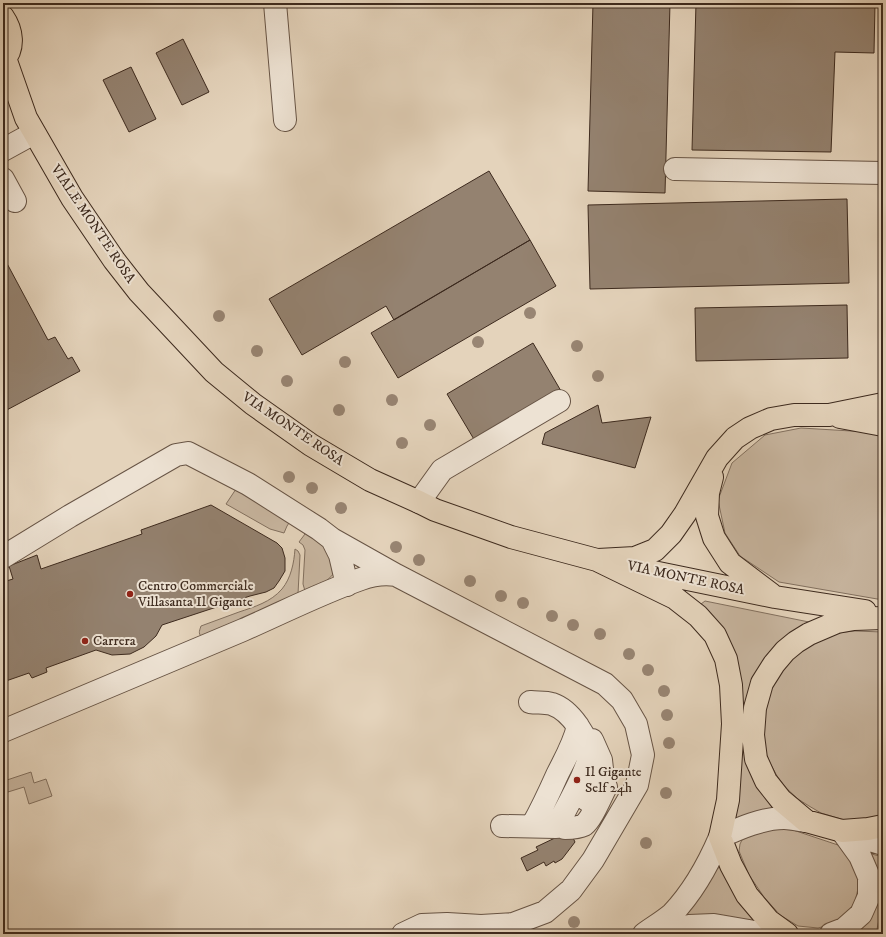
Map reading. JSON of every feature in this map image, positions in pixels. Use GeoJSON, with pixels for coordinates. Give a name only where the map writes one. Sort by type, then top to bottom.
{"type":"FeatureCollection","features":[{"type":"Feature","properties":{"kind":"main road","name":"VIALE MONTE ROSA"},"geometry":{"type":"LineString","coordinates":[[3,17],[11,32],[10,50],[4,60],[30,125],[72,198],[114,260],[139,292],[186,342]]}},
{"type":"Feature","properties":{"kind":"main road","name":"VIALE MONTE ROSA"},"geometry":{"type":"LineString","coordinates":[[3,94],[30,125]]}},
{"type":"Feature","properties":{"kind":"main road","name":"VIA MONTE ROSA"},"geometry":{"type":"LineString","coordinates":[[186,342],[214,372],[253,404],[311,445],[370,480],[427,506],[511,537],[597,560],[775,597],[883,614]]}},
{"type":"Feature","properties":{"kind":"main road"},"geometry":{"type":"LineString","coordinates":[[829,415],[883,404]]}},
{"type":"Feature","properties":{"kind":"main road"},"geometry":{"type":"LineString","coordinates":[[597,560],[635,558],[655,550],[671,534],[685,514],[717,458],[735,438],[750,428],[771,419],[794,415],[829,415],[883,425]]}},
{"type":"Feature","properties":{"kind":"main road"},"geometry":{"type":"LineString","coordinates":[[717,458],[708,493],[707,516],[714,538],[730,563],[775,597]]}},
{"type":"Feature","properties":{"kind":"main road"},"geometry":{"type":"LineString","coordinates":[[597,560],[675,598],[698,616],[715,635],[726,659],[731,685],[733,724],[728,800],[720,837],[731,865],[747,896],[769,920],[787,934]]}},
{"type":"Feature","properties":{"kind":"main road"},"geometry":{"type":"LineString","coordinates":[[883,618],[854,619],[837,622],[809,634],[785,651],[774,664],[762,683],[755,708],[753,735],[756,759],[766,781],[781,800],[806,821],[842,831],[883,826]]}},
{"type":"Feature","properties":{"kind":"street"},"geometry":{"type":"LineString","coordinates":[[275,3],[285,120]]}},
{"type":"Feature","properties":{"kind":"street"},"geometry":{"type":"LineString","coordinates":[[3,150],[30,125]]}},
{"type":"Feature","properties":{"kind":"street"},"geometry":{"type":"LineString","coordinates":[[675,169],[883,173]]}},
{"type":"Feature","properties":{"kind":"street"},"geometry":{"type":"LineString","coordinates":[[3,179],[15,201]]}},
{"type":"Feature","properties":{"kind":"street"},"geometry":{"type":"LineString","coordinates":[[427,506],[442,470],[559,401]]}},
{"type":"Feature","properties":{"kind":"street"},"geometry":{"type":"LineString","coordinates":[[3,557],[70,516],[176,455],[188,453],[248,484],[319,529],[332,539],[396,576],[604,684],[622,700],[636,724],[643,755],[637,785],[593,860],[571,890],[544,912],[513,924],[481,926],[447,924],[422,925],[403,934]]}},
{"type":"Feature","properties":{"kind":"street"},"geometry":{"type":"LineString","coordinates":[[332,539],[340,555],[347,585]]}},
{"type":"Feature","properties":{"kind":"street"},"geometry":{"type":"LineString","coordinates":[[3,731],[361,579],[376,575],[389,574],[396,576]]}},
{"type":"Feature","properties":{"kind":"street"},"geometry":{"type":"LineString","coordinates":[[502,826],[548,827],[571,824],[579,814],[602,769],[601,760],[572,718],[552,704],[530,702]]}},
{"type":"Feature","properties":{"kind":"street"},"geometry":{"type":"LineString","coordinates":[[548,827],[552,802],[583,736]]}},
{"type":"Feature","properties":{"kind":"street"},"geometry":{"type":"LineString","coordinates":[[644,934],[671,914],[692,889],[709,862],[720,837],[742,827],[765,821],[784,818],[806,821]]}},
{"type":"Feature","properties":{"kind":"street"},"geometry":{"type":"LineString","coordinates":[[842,831],[883,844]]}},
{"type":"Feature","properties":{"kind":"street"},"geometry":{"type":"LineString","coordinates":[[831,934],[844,929],[861,914],[869,896],[869,877],[860,856],[842,831]]}},
{"type":"Feature","properties":{"kind":"street"},"geometry":{"type":"LineString","coordinates":[[662,934],[689,926],[714,925],[766,934]]}},
{"type":"Feature","properties":{"kind":"shaded area"},"geometry":{"type":"Polygon","coordinates":[[[801,428],[868,432],[883,436],[883,600],[779,582],[740,556],[725,533],[718,500],[732,463],[765,435],[801,428]]]}},
{"type":"Feature","properties":{"kind":"shaded area"},"geometry":{"type":"Polygon","coordinates":[[[238,486],[291,520],[284,533],[270,529],[226,504],[238,486]]]}},
{"type":"Feature","properties":{"kind":"shaded area"},"geometry":{"type":"Polygon","coordinates":[[[308,530],[324,539],[336,570],[326,581],[305,591],[303,584],[305,550],[303,545],[299,542],[308,530]]]}},
{"type":"Feature","properties":{"kind":"shaded area"},"geometry":{"type":"Polygon","coordinates":[[[295,549],[300,555],[298,594],[203,638],[201,637],[199,633],[201,626],[256,606],[268,601],[278,594],[290,575],[295,549]]]}},
{"type":"Feature","properties":{"kind":"shaded area"},"geometry":{"type":"Polygon","coordinates":[[[705,601],[814,623],[750,696],[781,813],[734,823],[738,690],[701,604],[705,601]]]}},
{"type":"Feature","properties":{"kind":"shaded area"},"geometry":{"type":"Polygon","coordinates":[[[855,631],[883,632],[883,816],[872,819],[844,820],[821,813],[798,799],[785,787],[770,763],[765,751],[762,735],[766,698],[778,676],[795,655],[823,636],[855,631]]]}},
{"type":"Feature","properties":{"kind":"shaded area"},"geometry":{"type":"Polygon","coordinates":[[[31,772],[34,783],[46,779],[52,796],[29,804],[24,787],[8,792],[4,781],[31,772]]]}},
{"type":"Feature","properties":{"kind":"shaded area"},"geometry":{"type":"Polygon","coordinates":[[[780,829],[793,830],[838,845],[849,856],[856,868],[859,884],[855,902],[846,915],[833,924],[818,928],[798,926],[780,915],[764,897],[749,875],[739,851],[743,838],[764,831],[780,829]]]}},
{"type":"Feature","properties":{"kind":"shaded area"},"geometry":{"type":"Polygon","coordinates":[[[868,853],[883,857],[883,900],[876,934],[855,934],[870,917],[868,853]]]}},
{"type":"Feature","properties":{"kind":"shaded area"},"geometry":{"type":"Polygon","coordinates":[[[724,866],[759,924],[681,921],[715,869],[724,866]]]}},
{"type":"Feature","properties":{"kind":"building"},"geometry":{"type":"Polygon","coordinates":[[[593,3],[670,3],[665,193],[588,191],[593,3]]]}},
{"type":"Feature","properties":{"kind":"building"},"geometry":{"type":"Polygon","coordinates":[[[696,3],[875,3],[874,53],[835,52],[831,152],[692,150],[696,3]]]}},
{"type":"Feature","properties":{"kind":"building"},"geometry":{"type":"Polygon","coordinates":[[[183,39],[209,92],[182,105],[156,53],[183,39]]]}},
{"type":"Feature","properties":{"kind":"building"},"geometry":{"type":"Polygon","coordinates":[[[131,67],[156,119],[129,132],[103,80],[131,67]]]}},
{"type":"Feature","properties":{"kind":"building"},"geometry":{"type":"Polygon","coordinates":[[[489,171],[530,240],[394,320],[386,306],[302,355],[269,299],[489,171]]]}},
{"type":"Feature","properties":{"kind":"building"},"geometry":{"type":"Polygon","coordinates":[[[847,199],[849,283],[590,289],[588,205],[847,199]]]}},
{"type":"Feature","properties":{"kind":"building"},"geometry":{"type":"Polygon","coordinates":[[[530,240],[556,286],[398,378],[371,333],[530,240]]]}},
{"type":"Feature","properties":{"kind":"building"},"geometry":{"type":"Polygon","coordinates":[[[3,256],[48,340],[55,337],[68,359],[72,357],[80,371],[3,412],[3,256]]]}},
{"type":"Feature","properties":{"kind":"building"},"geometry":{"type":"Polygon","coordinates":[[[847,305],[848,358],[696,361],[695,308],[847,305]]]}},
{"type":"Feature","properties":{"kind":"building"},"geometry":{"type":"Polygon","coordinates":[[[533,343],[561,391],[475,441],[447,394],[533,343]]]}},
{"type":"Feature","properties":{"kind":"building"},"geometry":{"type":"Polygon","coordinates":[[[598,405],[602,423],[651,417],[635,468],[542,444],[545,433],[598,405]]]}},
{"type":"Feature","properties":{"kind":"building","name":"Centro Commerciale Villasanta Il Gigante"},"geometry":{"type":"Polygon","coordinates":[[[211,505],[277,543],[282,548],[285,558],[285,571],[274,588],[266,592],[162,625],[156,636],[144,647],[130,654],[112,655],[96,650],[46,668],[47,672],[32,678],[29,673],[3,682],[3,582],[13,579],[9,566],[37,555],[41,569],[142,534],[141,530],[211,505]]]}},
{"type":"Feature","properties":{"kind":"building"},"geometry":{"type":"Polygon","coordinates":[[[570,832],[575,842],[562,859],[555,863],[554,861],[546,866],[544,862],[527,871],[521,858],[538,850],[536,847],[570,832]]]}},
{"type":"Feature","properties":{"kind":"place","name":"Centro Commerciale Villasanta Il Gigante"},"geometry":{"type":"Point","coordinates":[130,594]}},
{"type":"Feature","properties":{"kind":"place","name":"Carrera"},"geometry":{"type":"Point","coordinates":[85,641]}},
{"type":"Feature","properties":{"kind":"place","name":"Il Gigante Self 24h"},"geometry":{"type":"Point","coordinates":[577,780]}}]}
